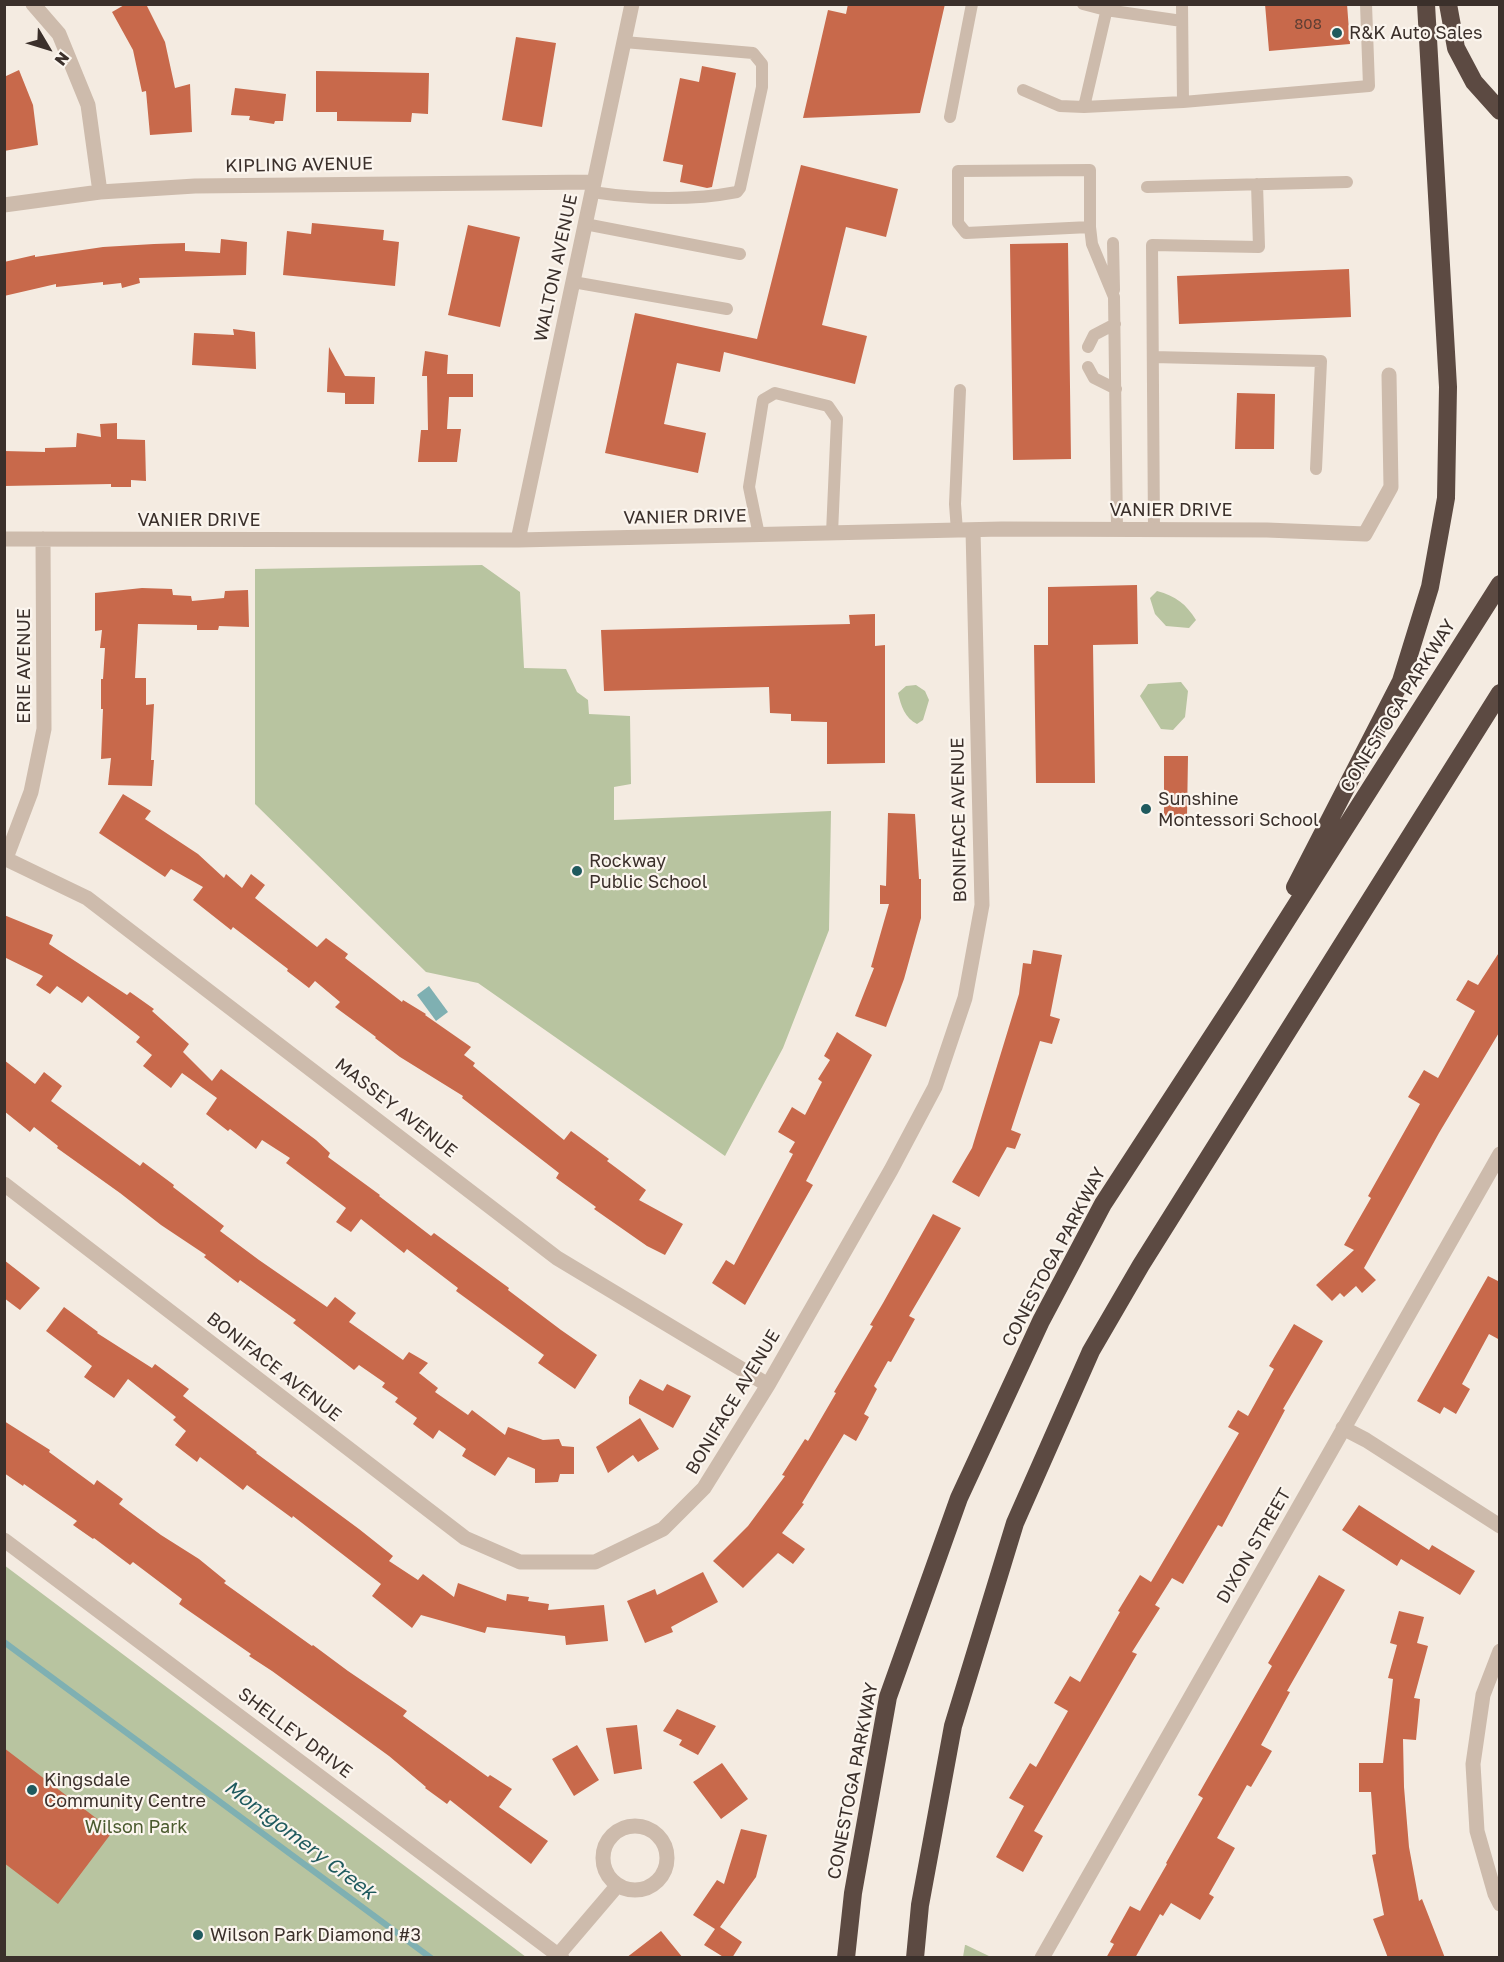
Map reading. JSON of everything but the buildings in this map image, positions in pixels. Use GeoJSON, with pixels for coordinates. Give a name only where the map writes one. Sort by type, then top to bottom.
{"type":"FeatureCollection","features":[{"type":"Feature","properties":{"kind":"highway"},"geometry":{"type":"LineString","coordinates":[[1241,992],[1401,681],[1432,576],[1446,498],[1448,387],[1426,4]]}},
{"type":"Feature","properties":{"kind":"highway"},"geometry":{"type":"LineString","coordinates":[[1448,4],[1456,48],[1474,82],[1500,111]]}},
{"type":"Feature","properties":{"kind":"highway","name":"CONESTOGA PARKWAY"},"geometry":{"type":"LineString","coordinates":[[846,1958],[853,1893],[888,1697],[958,1498],[1041,1321],[1103,1204],[1241,992],[1500,584]]}},
{"type":"Feature","properties":{"kind":"highway"},"geometry":{"type":"LineString","coordinates":[[915,1958],[920,1905],[953,1726],[1015,1523],[1091,1351],[1140,1265],[1500,693]]}},
{"type":"Feature","properties":{"kind":"highway"},"geometry":{"type":"LineString","coordinates":[[1453,767],[1500,716]]}},
{"type":"Feature","properties":{"kind":"street"},"geometry":{"type":"LineString","coordinates":[[33,4],[59,34],[88,105],[100,192]]}},
{"type":"Feature","properties":{"kind":"street","name":"WALTON AVENUE"},"geometry":{"type":"LineString","coordinates":[[518,540],[632,4]]}},
{"type":"Feature","properties":{"kind":"street","name":"KIPLING AVENUE"},"geometry":{"type":"LineString","coordinates":[[4,205],[100,192],[195,186],[593,187]]}},
{"type":"Feature","properties":{"kind":"street","name":"VANIER DRIVE"},"geometry":{"type":"LineString","coordinates":[[4,539],[518,540],[973,530],[1268,530],[1365,534],[1391,487],[1389,375]]}},
{"type":"Feature","properties":{"kind":"street","name":"BONIFACE AVENUE"},"geometry":{"type":"LineString","coordinates":[[4,1184],[465,1538],[520,1562],[595,1562],[663,1529],[704,1488],[768,1385],[891,1170],[935,1087],[965,998],[982,905],[973,530]]}},
{"type":"Feature","properties":{"kind":"street","name":"ERIE AVENUE"},"geometry":{"type":"LineString","coordinates":[[5,858],[31,792],[44,729],[44,539]]}},
{"type":"Feature","properties":{"kind":"street","name":"MASSEY AVENUE"},"geometry":{"type":"LineString","coordinates":[[5,858],[87,897],[557,1257],[768,1385]]}},
{"type":"Feature","properties":{"kind":"street","name":"DIXON STREET"},"geometry":{"type":"LineString","coordinates":[[1042,1958],[1500,1154]]}},
{"type":"Feature","properties":{"kind":"street"},"geometry":{"type":"LineString","coordinates":[[1343,1428],[1366,1440],[1500,1526]]}},
{"type":"Feature","properties":{"kind":"street","name":"SHELLEY DRIVE"},"geometry":{"type":"LineString","coordinates":[[4,1540],[560,1956]]}},
{"type":"Feature","properties":{"kind":"street"},"geometry":{"type":"LineString","coordinates":[[1500,1651],[1483,1695],[1473,1764],[1478,1831],[1495,1894],[1500,1904]]}},
{"type":"Feature","properties":{"kind":"street"},"geometry":{"type":"LineString","coordinates":[[640,1827],[650,1830],[664,1845],[667,1856],[662,1875],[656,1883],[637,1891],[617,1886],[609,1878],[604,1868],[602,1857],[604,1846],[619,1830],[640,1827]]}},
{"type":"Feature","properties":{"kind":"street"},"geometry":{"type":"LineString","coordinates":[[560,1956],[617,1886]]}},
{"type":"Feature","properties":{"kind":"lane"},"geometry":{"type":"LineString","coordinates":[[950,117],[972,4]]}},
{"type":"Feature","properties":{"kind":"lane"},"geometry":{"type":"LineString","coordinates":[[1083,4],[1182,21]]}},
{"type":"Feature","properties":{"kind":"lane"},"geometry":{"type":"LineString","coordinates":[[1182,4],[1182,102]]}},
{"type":"Feature","properties":{"kind":"lane"},"geometry":{"type":"LineString","coordinates":[[1023,90],[1060,106],[1084,106],[1182,102],[1369,86],[1366,4]]}},
{"type":"Feature","properties":{"kind":"lane"},"geometry":{"type":"LineString","coordinates":[[1084,106],[1107,7]]}},
{"type":"Feature","properties":{"kind":"lane"},"geometry":{"type":"LineString","coordinates":[[593,187],[649,197],[713,196],[737,192],[740,188],[762,87],[762,64],[753,53],[624,42]]}},
{"type":"Feature","properties":{"kind":"lane"},"geometry":{"type":"LineString","coordinates":[[1089,227],[966,233],[958,223],[958,171],[1090,170],[1089,227],[1092,244],[1114,297]]}},
{"type":"Feature","properties":{"kind":"lane"},"geometry":{"type":"LineString","coordinates":[[1147,188],[1347,182]]}},
{"type":"Feature","properties":{"kind":"lane"},"geometry":{"type":"LineString","coordinates":[[1154,530],[1152,245],[1259,247],[1257,184]]}},
{"type":"Feature","properties":{"kind":"lane"},"geometry":{"type":"LineString","coordinates":[[585,224],[740,254]]}},
{"type":"Feature","properties":{"kind":"lane"},"geometry":{"type":"LineString","coordinates":[[1113,243],[1117,530]]}},
{"type":"Feature","properties":{"kind":"lane"},"geometry":{"type":"LineString","coordinates":[[573,282],[727,309]]}},
{"type":"Feature","properties":{"kind":"lane"},"geometry":{"type":"LineString","coordinates":[[1088,347],[1094,335],[1115,324]]}},
{"type":"Feature","properties":{"kind":"lane"},"geometry":{"type":"LineString","coordinates":[[1153,357],[1321,361],[1316,469]]}},
{"type":"Feature","properties":{"kind":"lane"},"geometry":{"type":"LineString","coordinates":[[1088,367],[1094,378],[1116,389]]}},
{"type":"Feature","properties":{"kind":"lane"},"geometry":{"type":"LineString","coordinates":[[957,531],[955,504],[960,390]]}},
{"type":"Feature","properties":{"kind":"lane"},"geometry":{"type":"LineString","coordinates":[[759,535],[749,487],[763,400],[775,393],[828,406],[837,419],[832,533]]}},
{"type":"Feature","properties":{"kind":"green space","name":"Rockway Public School"},"geometry":{"type":"Polygon","coordinates":[[[482,565],[520,592],[524,668],[566,669],[577,692],[588,700],[589,714],[630,716],[631,784],[614,787],[614,820],[831,811],[829,930],[783,1048],[725,1156],[478,983],[426,972],[255,804],[255,569],[482,565]]]}},
{"type":"Feature","properties":{"kind":"green space"},"geometry":{"type":"Polygon","coordinates":[[[1157,591],[1170,595],[1188,609],[1196,620],[1189,628],[1166,626],[1155,614],[1150,598],[1157,591]]]}},
{"type":"Feature","properties":{"kind":"green space"},"geometry":{"type":"Polygon","coordinates":[[[1181,682],[1188,691],[1185,717],[1173,730],[1161,729],[1140,696],[1148,684],[1181,682]]]}},
{"type":"Feature","properties":{"kind":"green space"},"geometry":{"type":"Polygon","coordinates":[[[916,685],[925,691],[929,700],[923,720],[917,724],[904,711],[898,693],[906,686],[916,685]]]}},
{"type":"Feature","properties":{"kind":"green space","name":"Wilson Park"},"geometry":{"type":"Polygon","coordinates":[[[4,1565],[526,1957],[5,1957],[4,1565]]]}},
{"type":"Feature","properties":{"kind":"green space"},"geometry":{"type":"Polygon","coordinates":[[[966,1945],[991,1957],[963,1957],[966,1945]]]}},
{"type":"Feature","properties":{"kind":"water"},"geometry":{"type":"Polygon","coordinates":[[[429,986],[448,1012],[436,1021],[417,995],[429,986]]]}},
{"type":"Feature","properties":{"kind":"waterway","name":"Montgomery Creek"},"geometry":{"type":"LineString","coordinates":[[4,1642],[431,1958]]}},
{"type":"Feature","properties":{"kind":"place","name":"R&K Auto Sales"},"geometry":{"type":"Point","coordinates":[1337,33]}},
{"type":"Feature","properties":{"kind":"place","name":"Sunshine Montessori School"},"geometry":{"type":"Point","coordinates":[1146,809]}},
{"type":"Feature","properties":{"kind":"place","name":"Rockway Public School"},"geometry":{"type":"Point","coordinates":[577,871]}},
{"type":"Feature","properties":{"kind":"place","name":"Kingsdale Community Centre"},"geometry":{"type":"Point","coordinates":[32,1790]}},
{"type":"Feature","properties":{"kind":"place","name":"Wilson Park Diamond #3"},"geometry":{"type":"Point","coordinates":[198,1935]}}]}
